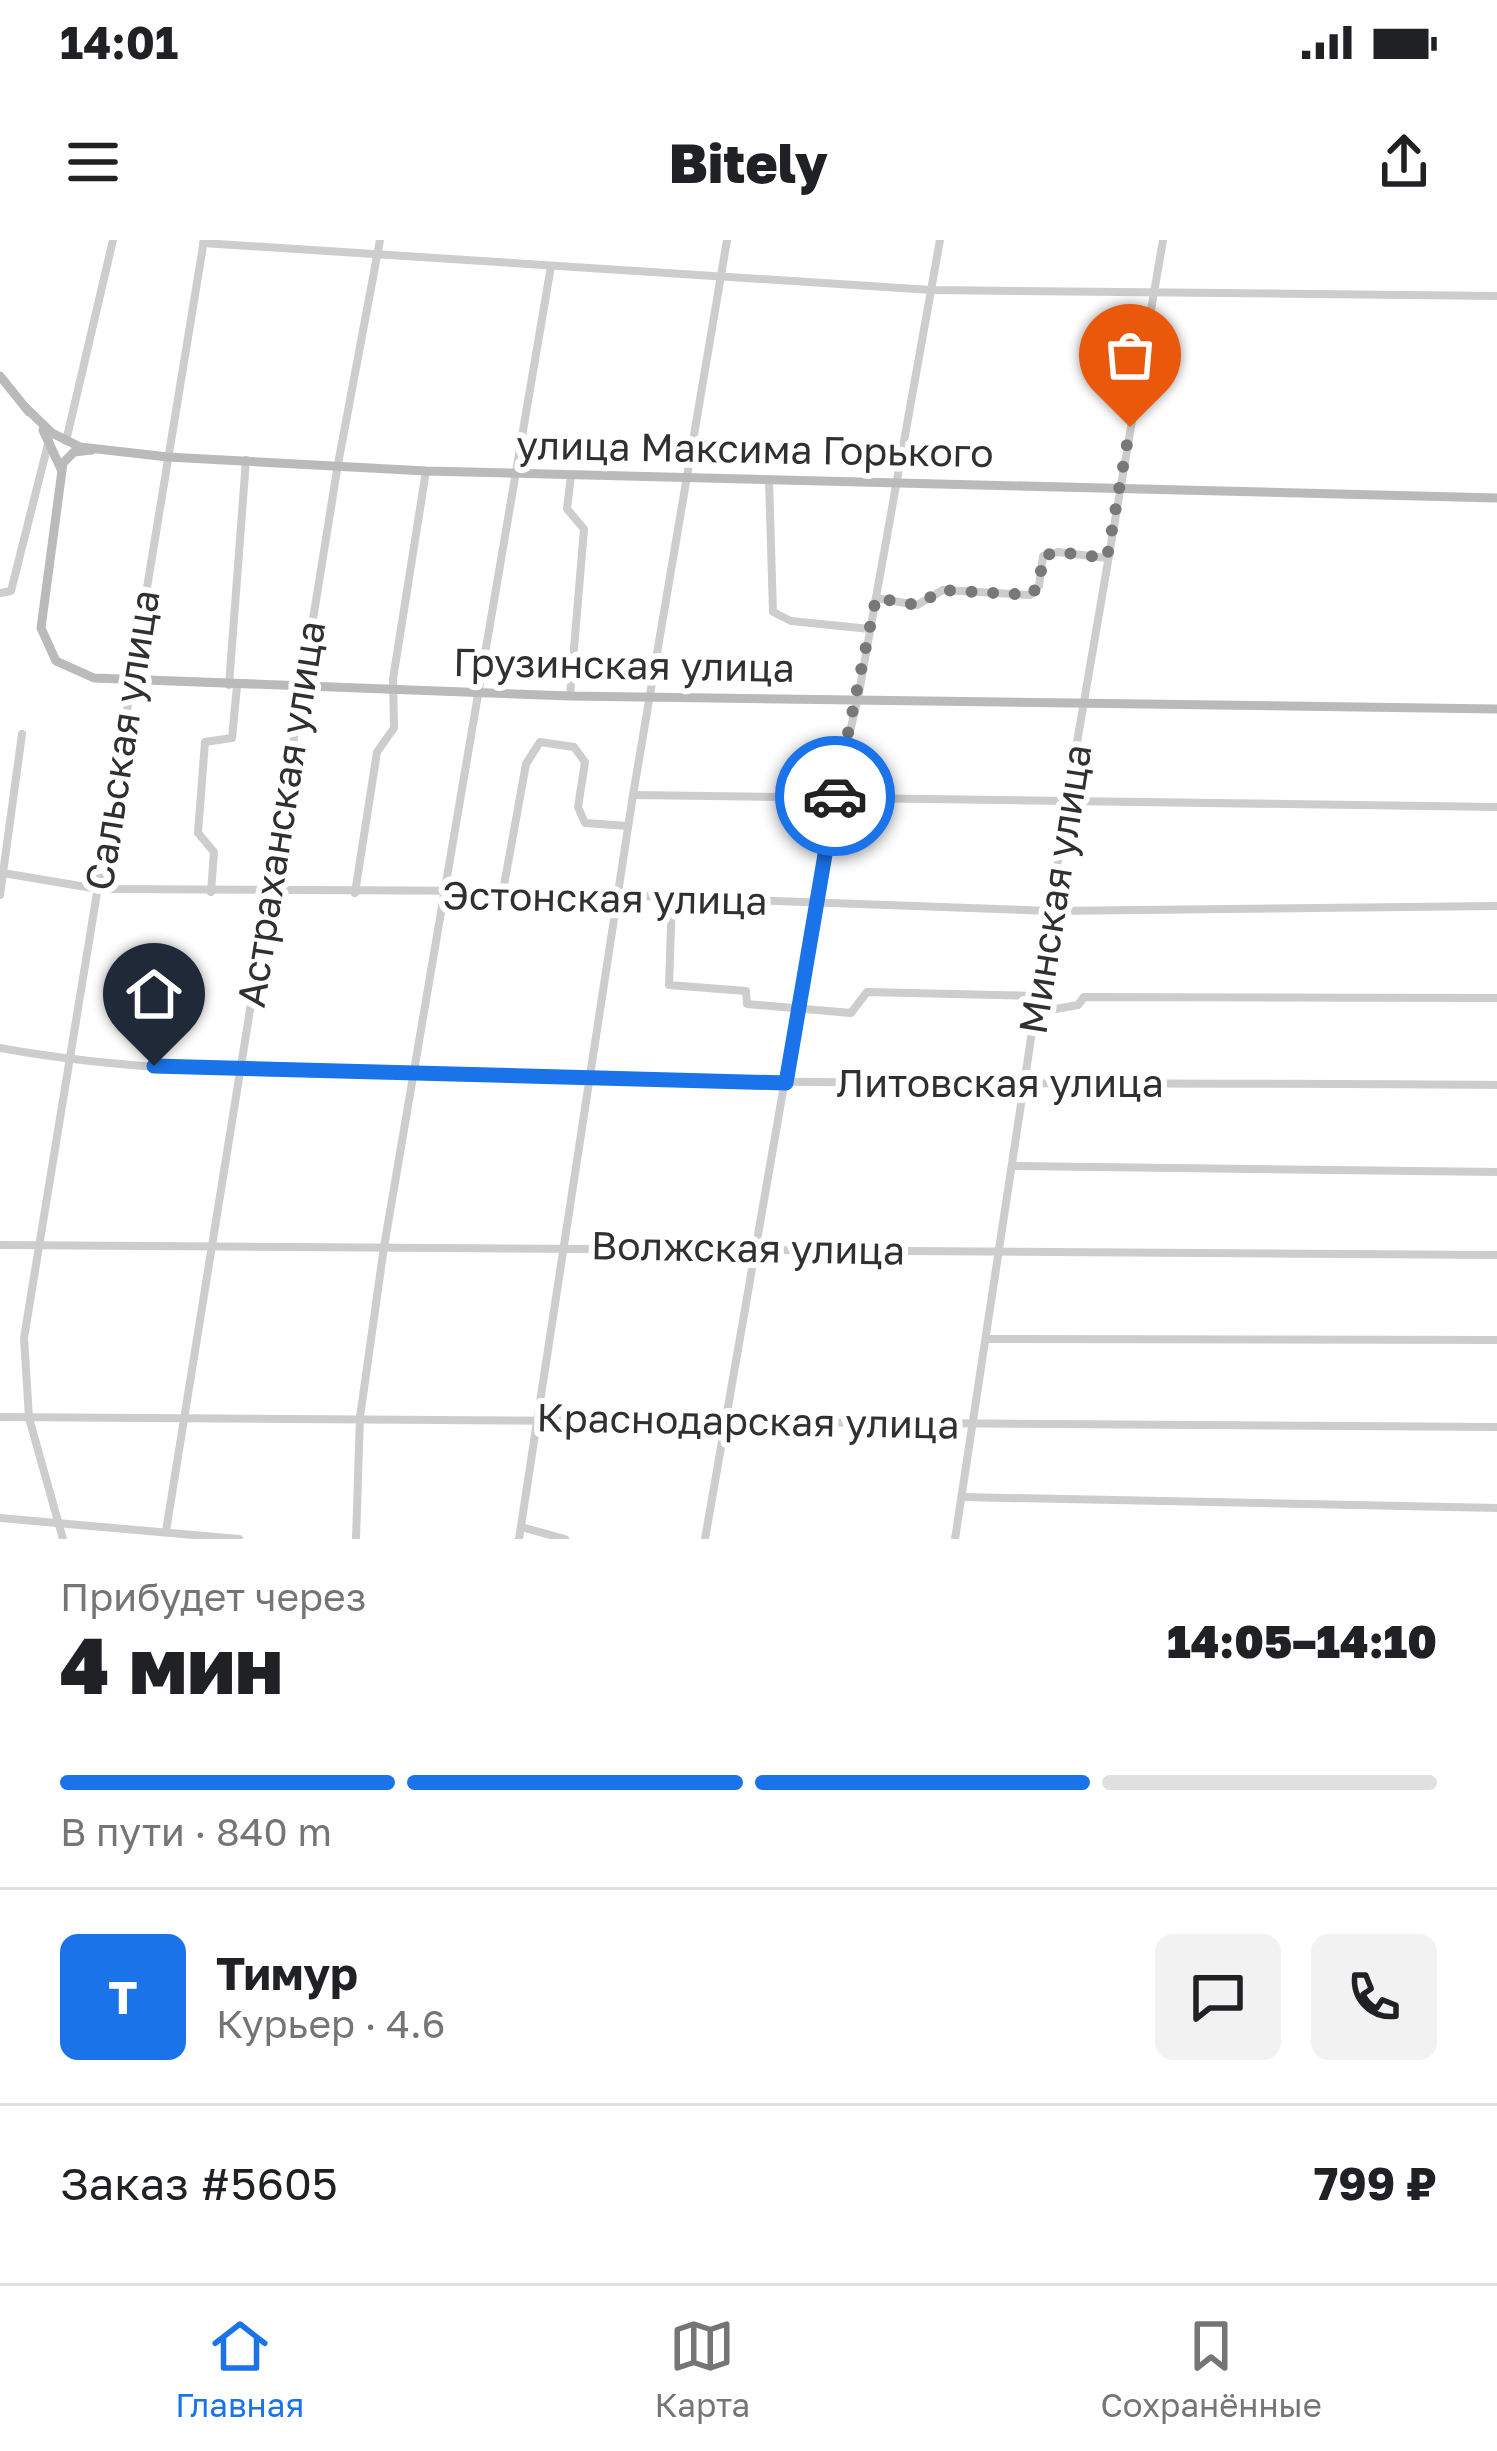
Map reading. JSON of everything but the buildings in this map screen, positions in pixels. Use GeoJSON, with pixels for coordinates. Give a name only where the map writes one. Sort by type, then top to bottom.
{"type":"FeatureCollection","features":[{"type":"Feature","properties":{"kind":"main road"},"geometry":{"type":"LineString","coordinates":[[0,376],[49,439],[61,474]]}},
{"type":"Feature","properties":{"kind":"main road","name":"улица Максима Горького"},"geometry":{"type":"LineString","coordinates":[[25,407],[66,441],[92,450],[168,457],[426,471],[1497,497]]}},
{"type":"Feature","properties":{"kind":"main road"},"geometry":{"type":"LineString","coordinates":[[61,474],[67,456],[92,450]]}},
{"type":"Feature","properties":{"kind":"main road","name":"Грузинская улица"},"geometry":{"type":"LineString","coordinates":[[61,474],[42,615],[48,651],[78,674],[131,682],[396,692],[1497,709]]}},
{"type":"Feature","properties":{"kind":"street"},"geometry":{"type":"LineString","coordinates":[[66,441],[112,240]]}},
{"type":"Feature","properties":{"kind":"street","name":"Астраханская улица"},"geometry":{"type":"LineString","coordinates":[[166,1531],[338,464],[380,240]]}},
{"type":"Feature","properties":{"kind":"street"},"geometry":{"type":"LineString","coordinates":[[519,1539],[628,826],[728,240]]}},
{"type":"Feature","properties":{"kind":"street"},"geometry":{"type":"LineString","coordinates":[[706,1539],[834,798],[858,698],[940,240]]}},
{"type":"Feature","properties":{"kind":"street","name":"Минская улица"},"geometry":{"type":"LineString","coordinates":[[955,1539],[1067,801],[1162,240]]}},
{"type":"Feature","properties":{"kind":"street"},"geometry":{"type":"LineString","coordinates":[[204,242],[304,244],[720,280],[931,290],[1497,296]]}},
{"type":"Feature","properties":{"kind":"street","name":"Сальская улица"},"geometry":{"type":"LineString","coordinates":[[63,1539],[29,1418],[23,1351],[204,242]]}},
{"type":"Feature","properties":{"kind":"street"},"geometry":{"type":"LineString","coordinates":[[356,1539],[360,1417],[384,1247],[551,266]]}},
{"type":"Feature","properties":{"kind":"street"},"geometry":{"type":"LineString","coordinates":[[0,593],[11,591],[49,439]]}},
{"type":"Feature","properties":{"kind":"street"},"geometry":{"type":"LineString","coordinates":[[211,892],[214,852],[199,832],[205,742],[232,738],[246,458]]}},
{"type":"Feature","properties":{"kind":"street"},"geometry":{"type":"LineString","coordinates":[[355,893],[377,752],[394,728],[426,471]]}},
{"type":"Feature","properties":{"kind":"street"},"geometry":{"type":"LineString","coordinates":[[570,696],[584,529],[567,509],[571,475]]}},
{"type":"Feature","properties":{"kind":"street"},"geometry":{"type":"LineString","coordinates":[[769,480],[773,612],[791,621],[871,629]]}},
{"type":"Feature","properties":{"kind":"street"},"geometry":{"type":"LineString","coordinates":[[876,598],[917,605],[943,590],[1030,595],[1039,586],[1043,556],[1058,552],[1107,558]]}},
{"type":"Feature","properties":{"kind":"street"},"geometry":{"type":"LineString","coordinates":[[0,896],[22,734]]}},
{"type":"Feature","properties":{"kind":"street"},"geometry":{"type":"LineString","coordinates":[[503,891],[526,764],[540,742],[574,747],[585,762],[578,807],[585,823],[628,826]]}},
{"type":"Feature","properties":{"kind":"street"},"geometry":{"type":"LineString","coordinates":[[633,796],[1497,807]]}},
{"type":"Feature","properties":{"kind":"street","name":"Эстонская улица"},"geometry":{"type":"LineString","coordinates":[[3,873],[98,889],[211,892],[441,895],[503,891],[1051,910],[1497,906]]}},
{"type":"Feature","properties":{"kind":"street"},"geometry":{"type":"LineString","coordinates":[[673,900],[669,985],[746,991],[747,1004],[851,1013],[867,992],[1038,996],[1050,1010],[1078,1005],[1084,997],[1497,998]]}},
{"type":"Feature","properties":{"kind":"street","name":"Литовская улица"},"geometry":{"type":"LineString","coordinates":[[0,1048],[70,1060],[239,1072],[786,1083],[1497,1085]]}},
{"type":"Feature","properties":{"kind":"street"},"geometry":{"type":"LineString","coordinates":[[1012,1166],[1497,1172]]}},
{"type":"Feature","properties":{"kind":"street","name":"Волжская улица"},"geometry":{"type":"LineString","coordinates":[[0,1245],[564,1245],[1497,1255]]}},
{"type":"Feature","properties":{"kind":"street"},"geometry":{"type":"LineString","coordinates":[[986,1339],[1497,1340]]}},
{"type":"Feature","properties":{"kind":"street","name":"Краснодарская улица"},"geometry":{"type":"LineString","coordinates":[[0,1417],[1497,1426]]}},
{"type":"Feature","properties":{"kind":"street"},"geometry":{"type":"LineString","coordinates":[[962,1497],[1497,1508]]}},
{"type":"Feature","properties":{"kind":"street"},"geometry":{"type":"LineString","coordinates":[[0,1518],[239,1539]]}},
{"type":"Feature","properties":{"kind":"street"},"geometry":{"type":"LineString","coordinates":[[520,1527],[565,1539]]}},
{"type":"Feature","properties":{"kind":"way so far"},"geometry":{"type":"LineString","coordinates":[[835,796],[876,598],[917,605],[943,590],[1030,595],[1039,586],[1043,556],[1058,552],[1107,558],[1130,427]]}},
{"type":"Feature","properties":{"kind":"route"},"geometry":{"type":"LineString","coordinates":[[154,1066],[239,1072],[786,1083],[835,796]]}}]}
